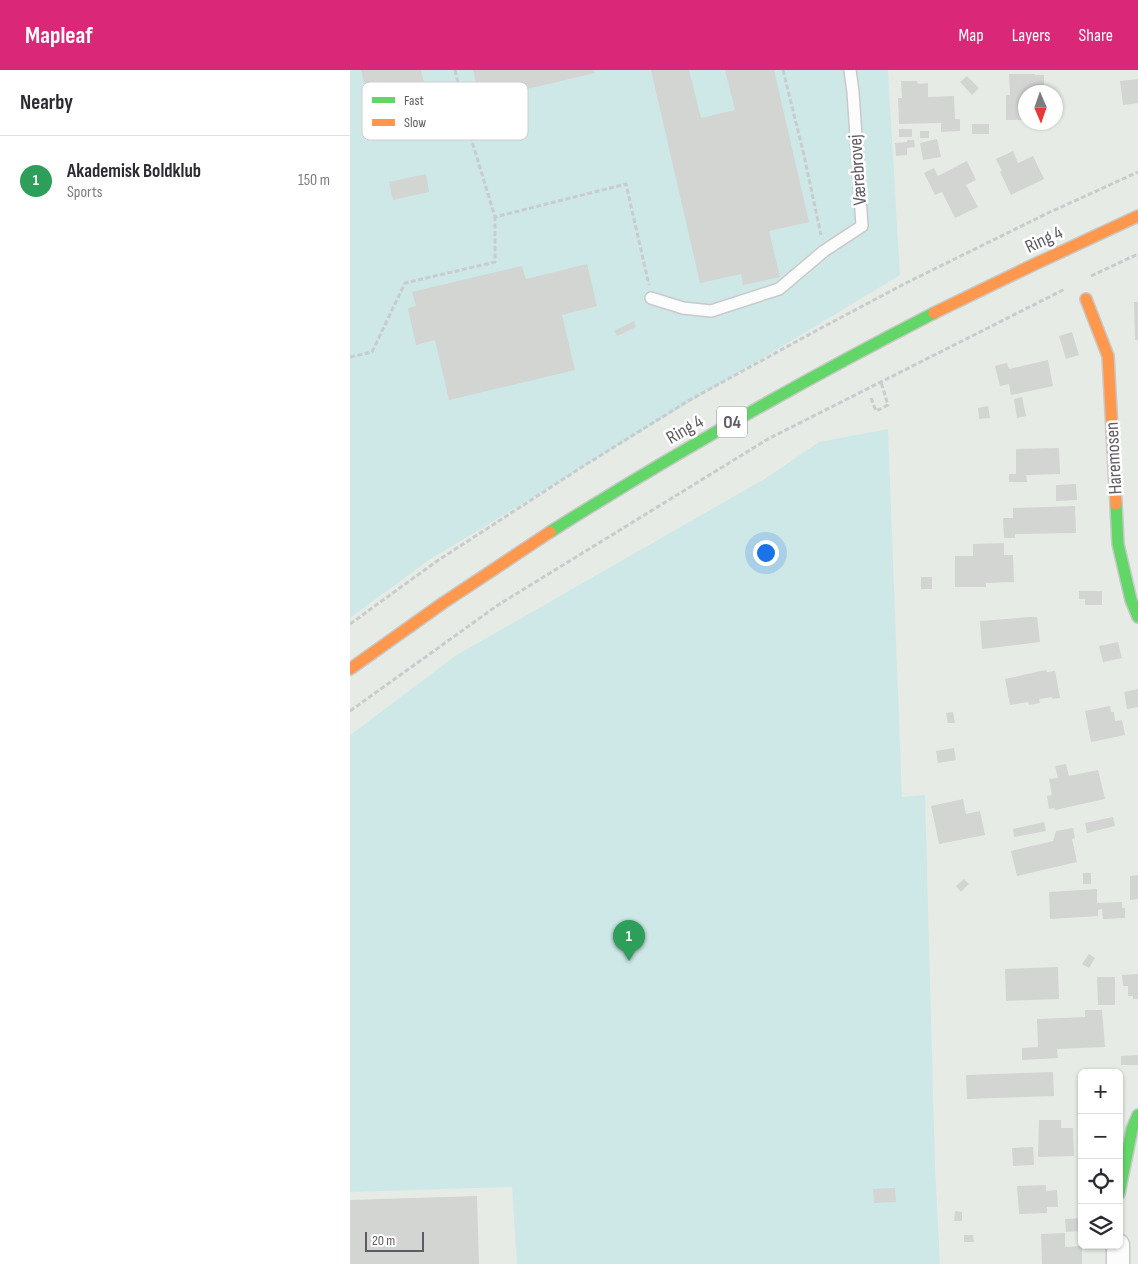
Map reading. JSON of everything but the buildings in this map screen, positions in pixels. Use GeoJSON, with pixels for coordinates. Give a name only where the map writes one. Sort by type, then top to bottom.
{"type":"FeatureCollection","features":[{"type":"Feature","properties":{"kind":"main road","name":"Ring 4"},"geometry":{"type":"LineString","coordinates":[[350,669],[513,556],[642,475],[782,393],[904,328],[1055,253],[1138,216]]}},
{"type":"Feature","properties":{"kind":"main road","name":"Haremosen"},"geometry":{"type":"LineString","coordinates":[[1086,299],[1108,356],[1118,544],[1131,600],[1138,617]]}},
{"type":"Feature","properties":{"kind":"main road"},"geometry":{"type":"LineString","coordinates":[[1123,1174],[1132,1129],[1138,1115]]}},
{"type":"Feature","properties":{"kind":"street"},"geometry":{"type":"LineString","coordinates":[[1118,1249],[1118,1264]]}},
{"type":"Feature","properties":{"kind":"lane","name":"Værebrovej"},"geometry":{"type":"LineString","coordinates":[[824,251],[862,226],[850,70]]}},
{"type":"Feature","properties":{"kind":"lane"},"geometry":{"type":"LineString","coordinates":[[651,298],[683,308],[710,311],[778,289],[824,251]]}},
{"type":"Feature","properties":{"kind":"path"},"geometry":{"type":"LineString","coordinates":[[783,70],[803,151],[824,251]]}},
{"type":"Feature","properties":{"kind":"path"},"geometry":{"type":"LineString","coordinates":[[350,357],[372,352],[405,283],[495,262],[495,217],[472,140]]}},
{"type":"Feature","properties":{"kind":"path"},"geometry":{"type":"LineString","coordinates":[[350,624],[437,561],[688,401],[908,282],[1048,213],[1138,172]]}},
{"type":"Feature","properties":{"kind":"path"},"geometry":{"type":"LineString","coordinates":[[495,217],[626,184],[651,298]]}},
{"type":"Feature","properties":{"kind":"path"},"geometry":{"type":"LineString","coordinates":[[1091,276],[1138,254]]}},
{"type":"Feature","properties":{"kind":"path"},"geometry":{"type":"LineString","coordinates":[[350,711],[506,600],[768,439],[1073,285]]}},
{"type":"Feature","properties":{"kind":"path"},"geometry":{"type":"LineString","coordinates":[[871,398],[876,410],[888,405],[881,382]]}},
{"type":"Feature","properties":{"kind":"shaded area"},"geometry":{"type":"Polygon","coordinates":[[[350,70],[888,70],[900,275],[429,560],[350,618],[350,70]]]}},
{"type":"Feature","properties":{"kind":"shaded area"},"geometry":{"type":"Polygon","coordinates":[[[888,429],[902,797],[925,795],[935,1166],[940,1264],[517,1264],[512,1187],[350,1192],[350,735],[455,656],[766,478],[819,442],[888,429]]]}},
{"type":"Feature","properties":{"kind":"traffic: fast"},"geometry":{"type":"LineString","coordinates":[[550,532],[739,418],[934,313]]}},
{"type":"Feature","properties":{"kind":"traffic: fast"},"geometry":{"type":"LineString","coordinates":[[1116,504],[1118,544],[1131,600],[1138,617]]}},
{"type":"Feature","properties":{"kind":"traffic: fast"},"geometry":{"type":"LineString","coordinates":[[1123,1174],[1132,1129],[1138,1115]]}},
{"type":"Feature","properties":{"kind":"traffic: slow"},"geometry":{"type":"LineString","coordinates":[[934,313],[1138,216]]}},
{"type":"Feature","properties":{"kind":"traffic: slow"},"geometry":{"type":"LineString","coordinates":[[1086,299],[1108,356],[1116,504]]}},
{"type":"Feature","properties":{"kind":"traffic: slow"},"geometry":{"type":"LineString","coordinates":[[350,669],[443,603],[550,532]]}},
{"type":"Feature","properties":{"kind":"place","name":"Akademisk Boldklub"},"geometry":{"type":"Point","coordinates":[629,961]}}]}
